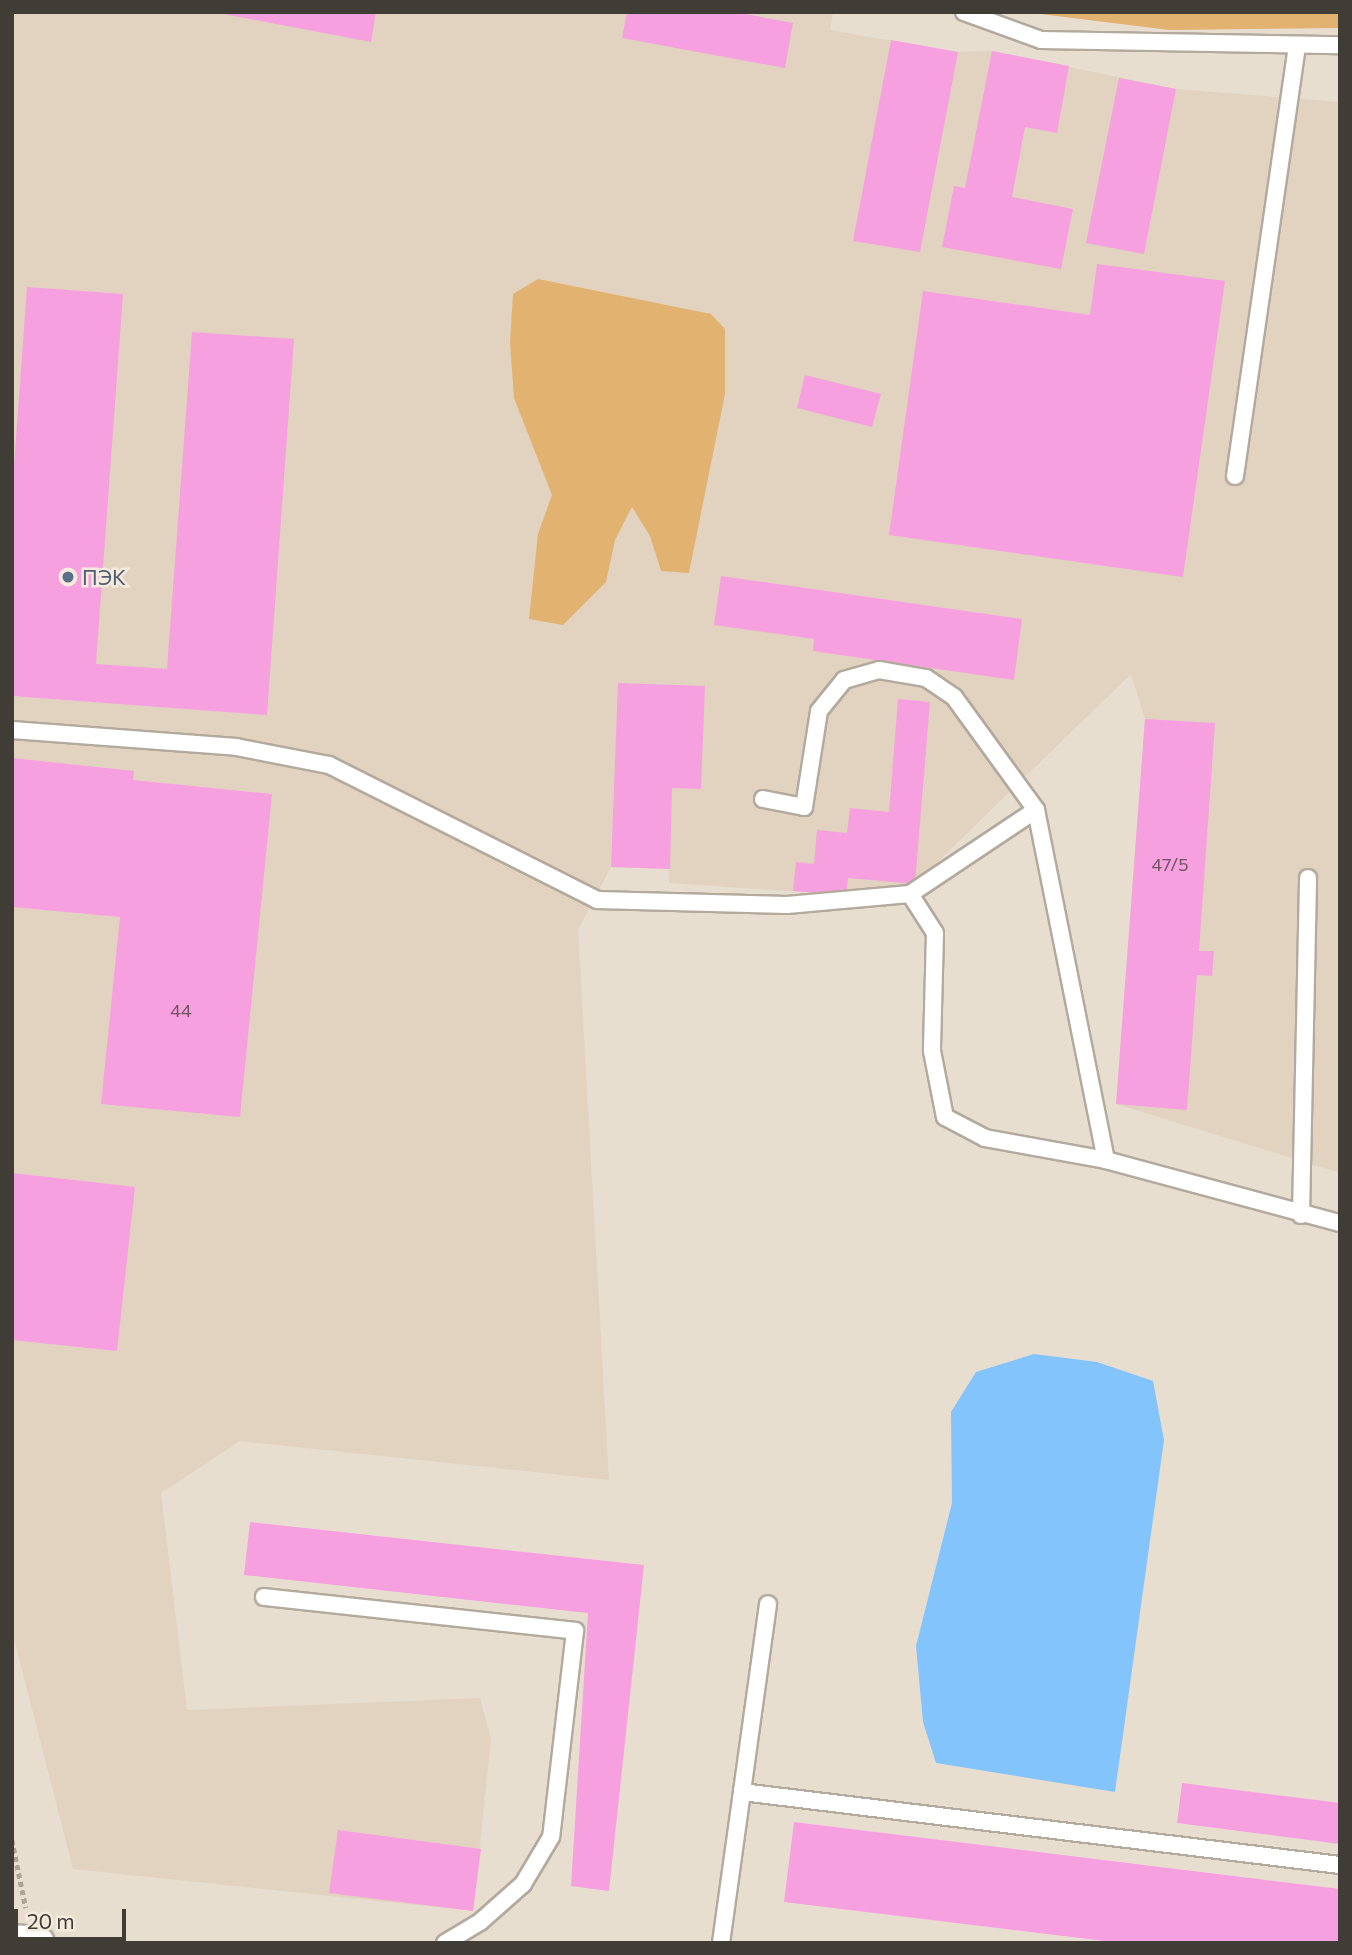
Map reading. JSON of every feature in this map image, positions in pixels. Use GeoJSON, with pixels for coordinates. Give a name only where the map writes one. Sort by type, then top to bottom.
{"type":"FeatureCollection","features":[{"type":"Feature","properties":{"kind":"street"},"geometry":{"type":"LineString","coordinates":[[12,1941],[38,1943]]}},
{"type":"Feature","properties":{"kind":"lane"},"geometry":{"type":"LineString","coordinates":[[964,12],[1041,40],[1340,45]]}},
{"type":"Feature","properties":{"kind":"lane"},"geometry":{"type":"LineString","coordinates":[[1235,476],[1297,45]]}},
{"type":"Feature","properties":{"kind":"lane"},"geometry":{"type":"LineString","coordinates":[[763,799],[804,807],[819,711],[844,680],[879,670],[926,678],[954,697],[1036,810],[1105,1160]]}},
{"type":"Feature","properties":{"kind":"lane"},"geometry":{"type":"LineString","coordinates":[[12,730],[236,747],[329,765],[597,900],[787,905],[910,894],[1036,810]]}},
{"type":"Feature","properties":{"kind":"lane"},"geometry":{"type":"LineString","coordinates":[[1301,1215],[1307,878]]}},
{"type":"Feature","properties":{"kind":"lane"},"geometry":{"type":"LineString","coordinates":[[910,894],[935,933],[932,1051],[945,1117],[985,1138],[1105,1160],[1301,1215],[1340,1223]]}},
{"type":"Feature","properties":{"kind":"lane"},"geometry":{"type":"LineString","coordinates":[[264,1597],[575,1631],[551,1837],[523,1884],[480,1922],[445,1943]]}},
{"type":"Feature","properties":{"kind":"lane"},"geometry":{"type":"LineString","coordinates":[[721,1943],[768,1604]]}},
{"type":"Feature","properties":{"kind":"lane"},"geometry":{"type":"LineString","coordinates":[[742,1792],[1340,1864]]}},
{"type":"Feature","properties":{"kind":"path"},"geometry":{"type":"LineString","coordinates":[[12,1840],[33,1942]]}},
{"type":"Feature","properties":{"kind":"shaded area"},"geometry":{"type":"Polygon","coordinates":[[[12,12],[833,12],[830,30],[957,52],[992,51],[1176,89],[1340,102],[1340,1173],[1116,1104],[1145,719],[1131,674],[915,884],[846,895],[669,883],[669,869],[611,867],[578,930],[609,1480],[240,1441],[161,1493],[187,1710],[480,1698],[491,1739],[473,1911],[73,1869],[12,1631],[12,12]]]}},
{"type":"Feature","properties":{"kind":"shaded area"},"geometry":{"type":"Polygon","coordinates":[[[1024,12],[1340,12],[1340,28],[1169,30],[1024,12]]]}},
{"type":"Feature","properties":{"kind":"shaded area"},"geometry":{"type":"Polygon","coordinates":[[[538,279],[711,314],[725,329],[725,394],[689,573],[661,571],[650,536],[632,507],[615,540],[606,582],[563,625],[529,619],[538,534],[552,495],[514,398],[510,342],[513,294],[538,279]]]}},
{"type":"Feature","properties":{"kind":"water"},"geometry":{"type":"Polygon","coordinates":[[[1034,1354],[1097,1362],[1153,1381],[1164,1440],[1115,1792],[936,1763],[923,1722],[916,1646],[952,1503],[951,1412],[976,1372],[1034,1354]]]}},
{"type":"Feature","properties":{"kind":"building"},"geometry":{"type":"Polygon","coordinates":[[[213,12],[376,12],[371,42],[213,12]]]}},
{"type":"Feature","properties":{"kind":"building"},"geometry":{"type":"Polygon","coordinates":[[[627,12],[734,12],[793,23],[785,68],[622,38],[627,12]]]}},
{"type":"Feature","properties":{"kind":"building"},"geometry":{"type":"Polygon","coordinates":[[[891,40],[958,52],[920,252],[853,241],[891,40]]]}},
{"type":"Feature","properties":{"kind":"building"},"geometry":{"type":"Polygon","coordinates":[[[992,51],[1069,66],[1057,133],[1025,127],[1012,197],[1073,209],[1061,269],[942,247],[954,186],[965,188],[992,51]]]}},
{"type":"Feature","properties":{"kind":"building"},"geometry":{"type":"Polygon","coordinates":[[[1119,78],[1176,89],[1144,254],[1086,243],[1119,78]]]}},
{"type":"Feature","properties":{"kind":"building"},"geometry":{"type":"Polygon","coordinates":[[[1097,264],[1225,281],[1183,577],[889,535],[923,291],[1090,315],[1097,264]]]}},
{"type":"Feature","properties":{"kind":"building"},"geometry":{"type":"Polygon","coordinates":[[[27,287],[123,294],[96,664],[167,669],[192,332],[294,339],[267,715],[12,696],[12,493],[27,287]]]}},
{"type":"Feature","properties":{"kind":"building"},"geometry":{"type":"Polygon","coordinates":[[[805,375],[881,394],[872,427],[797,408],[805,375]]]}},
{"type":"Feature","properties":{"kind":"building"},"geometry":{"type":"Polygon","coordinates":[[[721,576],[1022,619],[1014,680],[813,651],[814,639],[714,625],[721,576]]]}},
{"type":"Feature","properties":{"kind":"building"},"geometry":{"type":"Polygon","coordinates":[[[618,683],[705,686],[701,789],[672,788],[670,869],[611,867],[618,683]]]}},
{"type":"Feature","properties":{"kind":"building"},"geometry":{"type":"Polygon","coordinates":[[[898,699],[930,702],[915,884],[848,878],[846,895],[793,891],[796,862],[814,864],[817,830],[847,833],[850,808],[889,812],[898,699]]]}},
{"type":"Feature","properties":{"kind":"building"},"geometry":{"type":"Polygon","coordinates":[[[1145,719],[1215,723],[1199,951],[1214,951],[1212,976],[1197,975],[1187,1110],[1116,1104],[1145,719]]]}},
{"type":"Feature","properties":{"kind":"building"},"geometry":{"type":"Polygon","coordinates":[[[12,758],[134,771],[133,780],[272,794],[240,1117],[101,1104],[120,917],[12,907],[12,758]]]}},
{"type":"Feature","properties":{"kind":"building"},"geometry":{"type":"Polygon","coordinates":[[[12,1173],[135,1187],[117,1351],[12,1340],[12,1173]]]}},
{"type":"Feature","properties":{"kind":"building"},"geometry":{"type":"Polygon","coordinates":[[[250,1522],[644,1565],[609,1891],[571,1886],[588,1613],[244,1575],[250,1522]]]}},
{"type":"Feature","properties":{"kind":"building"},"geometry":{"type":"Polygon","coordinates":[[[1182,1783],[1340,1803],[1340,1844],[1177,1823],[1182,1783]]]}},
{"type":"Feature","properties":{"kind":"building"},"geometry":{"type":"Polygon","coordinates":[[[794,1822],[1340,1889],[1340,1943],[1121,1943],[784,1902],[794,1822]]]}},
{"type":"Feature","properties":{"kind":"building"},"geometry":{"type":"Polygon","coordinates":[[[338,1830],[481,1849],[473,1911],[329,1893],[338,1830]]]}},
{"type":"Feature","properties":{"kind":"place","name":"ПЭК"},"geometry":{"type":"Point","coordinates":[68,577]}}]}
